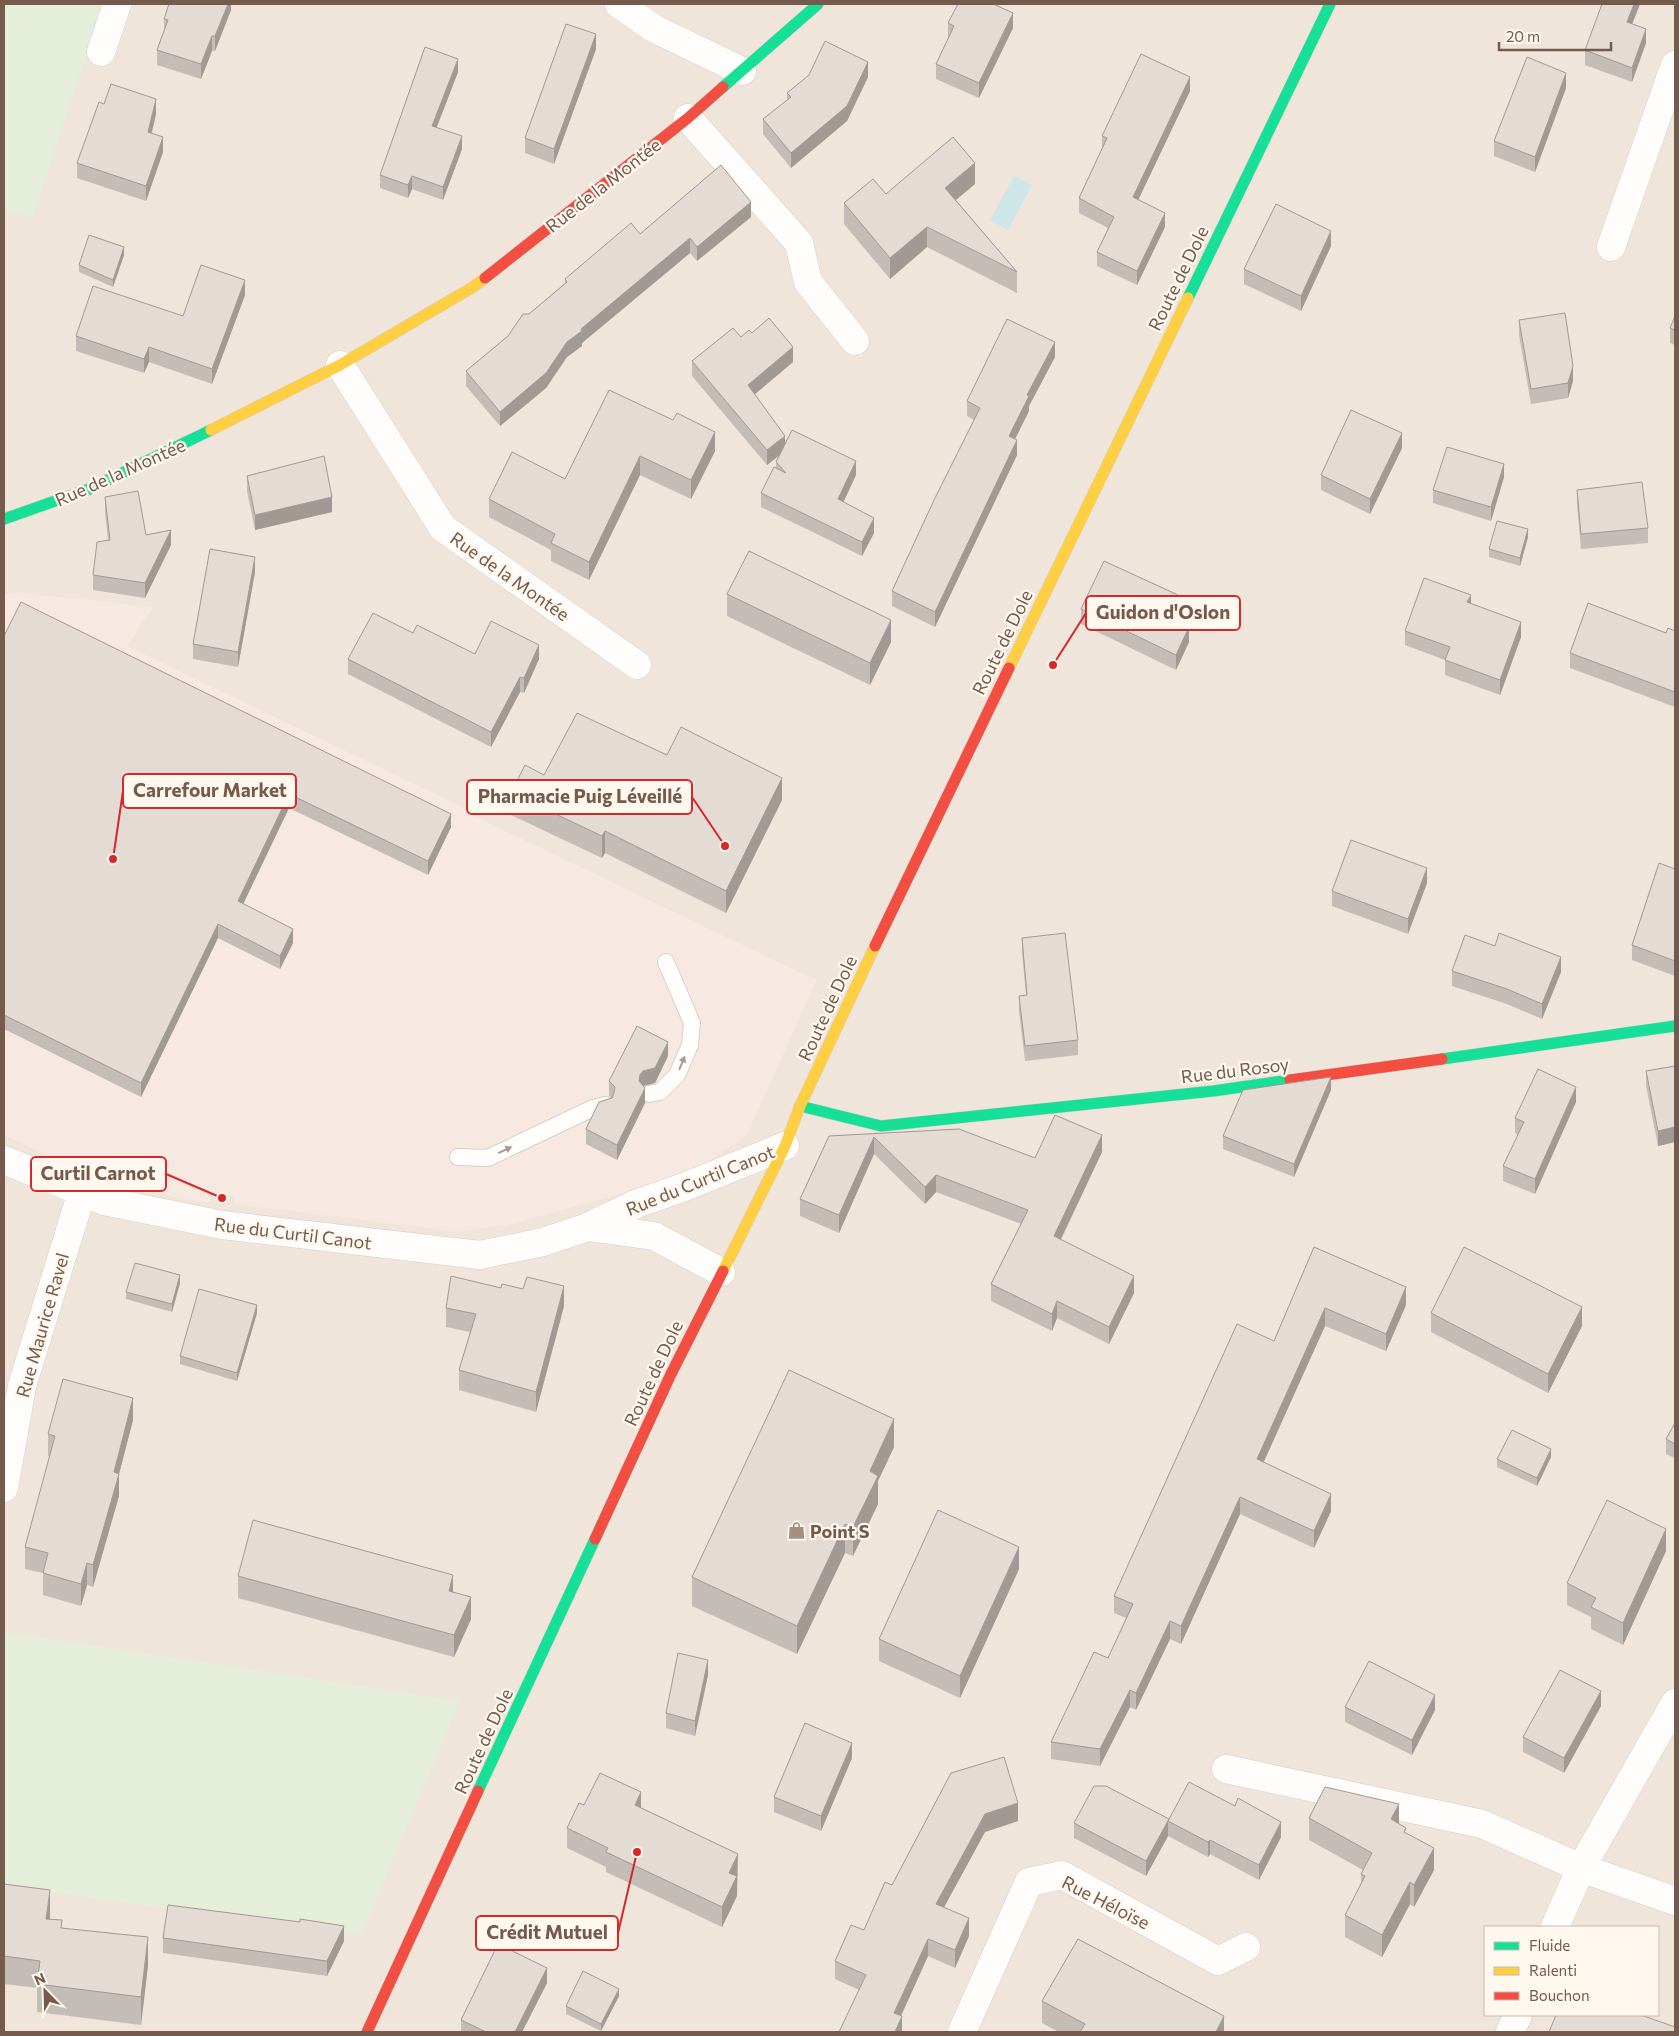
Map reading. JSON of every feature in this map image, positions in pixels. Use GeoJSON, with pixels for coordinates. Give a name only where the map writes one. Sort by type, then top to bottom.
{"type":"FeatureCollection","features":[{"type":"Feature","properties":{"kind":"main road","name":"Rue de la Montée"},"geometry":{"type":"LineString","coordinates":[[4,519],[89,489],[340,365],[473,287],[688,118],[818,4]]}},
{"type":"Feature","properties":{"kind":"main road","name":"Route de Dole"},"geometry":{"type":"LineString","coordinates":[[367,2032],[523,1698],[671,1374],[785,1146],[800,1106],[849,1000],[1330,4]]}},
{"type":"Feature","properties":{"kind":"main road","name":"Rue du Rosoy"},"geometry":{"type":"LineString","coordinates":[[800,1106],[881,1126],[1213,1091],[1675,1026]]}},
{"type":"Feature","properties":{"kind":"street"},"geometry":{"type":"LineString","coordinates":[[101,52],[117,4]]}},
{"type":"Feature","properties":{"kind":"street"},"geometry":{"type":"LineString","coordinates":[[620,4],[653,28],[742,71]]}},
{"type":"Feature","properties":{"kind":"street"},"geometry":{"type":"LineString","coordinates":[[1611,247],[1675,65]]}},
{"type":"Feature","properties":{"kind":"street"},"geometry":{"type":"LineString","coordinates":[[688,118],[799,242],[808,282],[855,341]]}},
{"type":"Feature","properties":{"kind":"street","name":"Rue de la Montée"},"geometry":{"type":"LineString","coordinates":[[340,365],[443,528],[637,665]]}},
{"type":"Feature","properties":{"kind":"street","name":"Rue du Curtil Canot"},"geometry":{"type":"LineString","coordinates":[[4,1160],[104,1201],[222,1225],[480,1255],[543,1242],[588,1227],[636,1204],[684,1187],[785,1146]]}},
{"type":"Feature","properties":{"kind":"street","name":"Rue Maurice Ravel"},"geometry":{"type":"LineString","coordinates":[[4,1488],[22,1386],[82,1192]]}},
{"type":"Feature","properties":{"kind":"street","name":"Rue du Curtil Canot"},"geometry":{"type":"LineString","coordinates":[[588,1227],[654,1236],[721,1272]]}},
{"type":"Feature","properties":{"kind":"street"},"geometry":{"type":"LineString","coordinates":[[1555,1926],[1581,1868],[1675,1703]]}},
{"type":"Feature","properties":{"kind":"street"},"geometry":{"type":"LineString","coordinates":[[1226,1769],[1482,1824],[1581,1868],[1675,1901]]}},
{"type":"Feature","properties":{"kind":"street","name":"Rue Héloïse"},"geometry":{"type":"LineString","coordinates":[[962,2032],[1029,1882],[1062,1875],[1218,1961],[1246,1947]]}},
{"type":"Feature","properties":{"kind":"street"},"geometry":{"type":"LineString","coordinates":[[1510,2032],[1518,2016]]}},
{"type":"Feature","properties":{"kind":"lane"},"geometry":{"type":"LineString","coordinates":[[649,1094],[660,1092],[678,1075],[690,1045],[692,1023],[666,962]]}},
{"type":"Feature","properties":{"kind":"lane"},"geometry":{"type":"LineString","coordinates":[[458,1157],[488,1158],[593,1108],[605,1105]]}},
{"type":"Feature","properties":{"kind":"shaded area"},"geometry":{"type":"Polygon","coordinates":[[[4,4],[1675,4],[1675,2032],[4,2032],[4,4]]]}},
{"type":"Feature","properties":{"kind":"shaded area"},"geometry":{"type":"Polygon","coordinates":[[[24,593],[153,607],[127,646],[458,805],[470,814],[817,979],[747,1135],[686,1176],[508,1225],[458,1232],[233,1204],[234,1196],[213,1193],[210,1203],[175,1197],[70,1167],[4,1135],[4,594],[24,593]]]}},
{"type":"Feature","properties":{"kind":"green space"},"geometry":{"type":"Polygon","coordinates":[[[4,4],[103,4],[32,218],[4,209],[4,4]]]}},
{"type":"Feature","properties":{"kind":"green space"},"geometry":{"type":"Polygon","coordinates":[[[4,1632],[460,1701],[361,1935],[4,1886],[4,1632]]]}},
{"type":"Feature","properties":{"kind":"water"},"geometry":{"type":"Polygon","coordinates":[[[1014,176],[1032,185],[1008,230],[990,220],[1014,176]]]}},
{"type":"Feature","properties":{"kind":"building"},"geometry":{"type":"Polygon","coordinates":[[[169,4],[228,4],[201,64],[157,50],[168,20],[164,19],[169,4]]]}},
{"type":"Feature","properties":{"kind":"building"},"geometry":{"type":"Polygon","coordinates":[[[958,4],[993,4],[1013,13],[979,83],[936,64],[954,26],[948,23],[958,4]]]}},
{"type":"Feature","properties":{"kind":"building"},"geometry":{"type":"Polygon","coordinates":[[[1602,4],[1634,4],[1627,22],[1646,29],[1632,68],[1585,50],[1602,4]]]}},
{"type":"Feature","properties":{"kind":"building"},"geometry":{"type":"Polygon","coordinates":[[[566,24],[596,34],[554,149],[525,138],[566,24]]]}},
{"type":"Feature","properties":{"kind":"building"},"geometry":{"type":"Polygon","coordinates":[[[825,41],[868,62],[847,106],[791,153],[763,119],[791,97],[787,93],[809,75],[825,41]]]}},
{"type":"Feature","properties":{"kind":"building"},"geometry":{"type":"Polygon","coordinates":[[[425,47],[458,59],[432,126],[462,136],[443,187],[412,176],[408,185],[380,175],[425,47]]]}},
{"type":"Feature","properties":{"kind":"building"},"geometry":{"type":"Polygon","coordinates":[[[1141,54],[1190,77],[1133,197],[1165,213],[1137,271],[1097,252],[1114,217],[1079,198],[1107,138],[1102,136],[1141,54]]]}},
{"type":"Feature","properties":{"kind":"building"},"geometry":{"type":"Polygon","coordinates":[[[1527,57],[1566,73],[1535,157],[1494,141],[1527,57]]]}},
{"type":"Feature","properties":{"kind":"building"},"geometry":{"type":"Polygon","coordinates":[[[111,84],[156,99],[148,132],[163,137],[146,186],[77,163],[99,102],[104,104],[111,84]]]}},
{"type":"Feature","properties":{"kind":"building"},"geometry":{"type":"Polygon","coordinates":[[[953,137],[975,163],[945,188],[1017,272],[927,227],[890,258],[844,203],[873,179],[886,194],[953,137]]]}},
{"type":"Feature","properties":{"kind":"building"},"geometry":{"type":"Polygon","coordinates":[[[721,165],[751,202],[697,247],[690,238],[581,329],[582,331],[567,342],[546,373],[500,412],[466,371],[508,336],[523,314],[529,314],[567,282],[565,279],[631,223],[640,234],[721,165]]]}},
{"type":"Feature","properties":{"kind":"building"},"geometry":{"type":"Polygon","coordinates":[[[1276,204],[1331,231],[1301,296],[1244,269],[1276,204]]]}},
{"type":"Feature","properties":{"kind":"building"},"geometry":{"type":"Polygon","coordinates":[[[89,235],[124,247],[113,280],[79,265],[89,235]]]}},
{"type":"Feature","properties":{"kind":"building"},"geometry":{"type":"Polygon","coordinates":[[[201,265],[245,280],[212,369],[149,347],[144,359],[76,336],[93,286],[183,316],[201,265]]]}},
{"type":"Feature","properties":{"kind":"building"},"geometry":{"type":"Polygon","coordinates":[[[1565,313],[1573,366],[1568,383],[1531,389],[1519,320],[1565,313]]]}},
{"type":"Feature","properties":{"kind":"building"},"geometry":{"type":"Polygon","coordinates":[[[1675,316],[1675,330],[1670,328],[1675,316]]]}},
{"type":"Feature","properties":{"kind":"building"},"geometry":{"type":"Polygon","coordinates":[[[769,318],[793,347],[748,385],[785,436],[767,450],[692,361],[733,328],[741,337],[749,330],[752,333],[769,318]]]}},
{"type":"Feature","properties":{"kind":"building"},"geometry":{"type":"Polygon","coordinates":[[[1007,319],[1055,342],[1027,395],[1029,396],[1009,436],[1017,440],[935,612],[892,591],[935,498],[980,408],[967,401],[1007,319]]]}},
{"type":"Feature","properties":{"kind":"building"},"geometry":{"type":"Polygon","coordinates":[[[609,390],[673,420],[677,413],[715,432],[691,480],[640,456],[589,562],[551,543],[555,534],[489,499],[512,452],[565,479],[609,390]]]}},
{"type":"Feature","properties":{"kind":"building"},"geometry":{"type":"Polygon","coordinates":[[[1351,410],[1402,433],[1370,499],[1321,475],[1351,410]]]}},
{"type":"Feature","properties":{"kind":"building"},"geometry":{"type":"Polygon","coordinates":[[[792,430],[856,461],[838,499],[874,518],[862,542],[761,493],[774,467],[786,473],[776,462],[792,430]]]}},
{"type":"Feature","properties":{"kind":"building"},"geometry":{"type":"Polygon","coordinates":[[[1447,447],[1504,464],[1491,507],[1433,490],[1447,447]]]}},
{"type":"Feature","properties":{"kind":"building"},"geometry":{"type":"Polygon","coordinates":[[[324,456],[332,497],[255,515],[247,476],[324,456]]]}},
{"type":"Feature","properties":{"kind":"building"},"geometry":{"type":"Polygon","coordinates":[[[1642,482],[1648,528],[1581,534],[1577,490],[1642,482]]]}},
{"type":"Feature","properties":{"kind":"building"},"geometry":{"type":"Polygon","coordinates":[[[138,491],[146,535],[171,530],[145,583],[93,575],[97,542],[110,540],[105,497],[138,491]]]}},
{"type":"Feature","properties":{"kind":"building"},"geometry":{"type":"Polygon","coordinates":[[[1497,521],[1528,529],[1520,558],[1489,549],[1497,521]]]}},
{"type":"Feature","properties":{"kind":"building"},"geometry":{"type":"Polygon","coordinates":[[[210,549],[255,557],[238,652],[193,644],[210,549]]]}},
{"type":"Feature","properties":{"kind":"building"},"geometry":{"type":"Polygon","coordinates":[[[749,551],[891,620],[870,663],[727,594],[749,551]]]}},
{"type":"Feature","properties":{"kind":"building"},"geometry":{"type":"Polygon","coordinates":[[[1104,561],[1178,595],[1168,617],[1189,627],[1176,655],[1081,609],[1104,561]]]}},
{"type":"Feature","properties":{"kind":"building"},"geometry":{"type":"Polygon","coordinates":[[[1424,578],[1471,595],[1467,602],[1521,622],[1500,680],[1445,660],[1450,647],[1405,631],[1424,578]]]}},
{"type":"Feature","properties":{"kind":"building"},"geometry":{"type":"Polygon","coordinates":[[[21,602],[451,814],[428,861],[289,794],[238,901],[293,929],[280,956],[218,924],[141,1083],[4,1015],[4,636],[21,602]]]}},
{"type":"Feature","properties":{"kind":"building"},"geometry":{"type":"Polygon","coordinates":[[[1588,603],[1666,633],[1668,628],[1675,631],[1675,692],[1570,653],[1588,603]]]}},
{"type":"Feature","properties":{"kind":"building"},"geometry":{"type":"Polygon","coordinates":[[[373,613],[413,633],[417,625],[475,654],[491,621],[539,645],[524,678],[520,677],[491,732],[348,659],[373,613]]]}},
{"type":"Feature","properties":{"kind":"building"},"geometry":{"type":"Polygon","coordinates":[[[577,713],[667,755],[681,727],[782,778],[726,891],[605,831],[602,836],[511,793],[525,765],[544,775],[577,713]]]}},
{"type":"Feature","properties":{"kind":"building"},"geometry":{"type":"Polygon","coordinates":[[[1351,840],[1427,868],[1408,919],[1332,891],[1351,840]]]}},
{"type":"Feature","properties":{"kind":"building"},"geometry":{"type":"Polygon","coordinates":[[[1659,863],[1675,869],[1675,961],[1632,945],[1659,863]]]}},
{"type":"Feature","properties":{"kind":"building"},"geometry":{"type":"Polygon","coordinates":[[[1065,933],[1078,1040],[1025,1046],[1019,996],[1027,995],[1022,938],[1065,933]]]}},
{"type":"Feature","properties":{"kind":"building"},"geometry":{"type":"Polygon","coordinates":[[[1499,933],[1561,957],[1542,1004],[1507,989],[1452,971],[1465,935],[1495,946],[1499,933]]]}},
{"type":"Feature","properties":{"kind":"building"},"geometry":{"type":"Polygon","coordinates":[[[637,1026],[668,1042],[655,1068],[643,1071],[640,1075],[639,1081],[645,1088],[617,1145],[586,1129],[599,1102],[612,1098],[615,1087],[609,1081],[637,1026]]]}},
{"type":"Feature","properties":{"kind":"building"},"geometry":{"type":"Polygon","coordinates":[[[1675,1066],[1675,1127],[1658,1131],[1646,1071],[1675,1066]]]}},
{"type":"Feature","properties":{"kind":"building"},"geometry":{"type":"Polygon","coordinates":[[[1538,1069],[1576,1087],[1535,1179],[1503,1166],[1524,1122],[1515,1118],[1538,1069]]]}},
{"type":"Feature","properties":{"kind":"building"},"geometry":{"type":"Polygon","coordinates":[[[1331,1077],[1294,1164],[1223,1136],[1243,1090],[1331,1077]]]}},
{"type":"Feature","properties":{"kind":"building"},"geometry":{"type":"Polygon","coordinates":[[[1055,1115],[1102,1135],[1054,1236],[1134,1276],[1109,1327],[1057,1301],[1052,1314],[991,1284],[1028,1210],[936,1175],[925,1187],[874,1137],[839,1215],[800,1199],[829,1136],[959,1129],[1035,1158],[1055,1115]]]}},
{"type":"Feature","properties":{"kind":"building"},"geometry":{"type":"Polygon","coordinates":[[[1314,1247],[1406,1287],[1386,1334],[1325,1308],[1257,1459],[1331,1494],[1314,1531],[1240,1497],[1181,1626],[1170,1621],[1136,1693],[1130,1690],[1100,1749],[1051,1742],[1094,1652],[1108,1658],[1133,1604],[1114,1596],[1237,1324],[1274,1341],[1314,1247]]]}},
{"type":"Feature","properties":{"kind":"building"},"geometry":{"type":"Polygon","coordinates":[[[1464,1247],[1582,1307],[1548,1374],[1431,1313],[1464,1247]]]}},
{"type":"Feature","properties":{"kind":"building"},"geometry":{"type":"Polygon","coordinates":[[[135,1263],[180,1275],[172,1304],[126,1292],[135,1263]]]}},
{"type":"Feature","properties":{"kind":"building"},"geometry":{"type":"Polygon","coordinates":[[[451,1276],[501,1288],[502,1284],[523,1289],[527,1277],[564,1286],[536,1392],[459,1370],[476,1314],[446,1308],[451,1276]]]}},
{"type":"Feature","properties":{"kind":"building"},"geometry":{"type":"Polygon","coordinates":[[[199,1289],[257,1305],[237,1373],[180,1356],[199,1289]]]}},
{"type":"Feature","properties":{"kind":"building","name":"Point S"},"geometry":{"type":"Polygon","coordinates":[[[789,1370],[894,1419],[870,1471],[878,1476],[853,1527],[845,1524],[797,1626],[692,1577],[789,1370]]]}},
{"type":"Feature","properties":{"kind":"building"},"geometry":{"type":"Polygon","coordinates":[[[63,1379],[133,1398],[114,1472],[119,1474],[93,1565],[87,1563],[81,1584],[43,1573],[48,1553],[25,1547],[55,1436],[48,1434],[63,1379]]]}},
{"type":"Feature","properties":{"kind":"building"},"geometry":{"type":"Polygon","coordinates":[[[1675,1423],[1675,1444],[1666,1439],[1675,1423]]]}},
{"type":"Feature","properties":{"kind":"building"},"geometry":{"type":"Polygon","coordinates":[[[1512,1430],[1551,1449],[1537,1478],[1497,1459],[1512,1430]]]}},
{"type":"Feature","properties":{"kind":"building"},"geometry":{"type":"Polygon","coordinates":[[[1607,1500],[1666,1529],[1623,1623],[1591,1607],[1596,1598],[1567,1583],[1607,1500]]]}},
{"type":"Feature","properties":{"kind":"building"},"geometry":{"type":"Polygon","coordinates":[[[938,1510],[1019,1547],[960,1676],[879,1639],[938,1510]]]}},
{"type":"Feature","properties":{"kind":"building"},"geometry":{"type":"Polygon","coordinates":[[[253,1520],[453,1575],[449,1591],[471,1597],[454,1635],[238,1576],[253,1520]]]}},
{"type":"Feature","properties":{"kind":"building"},"geometry":{"type":"Polygon","coordinates":[[[678,1653],[708,1660],[695,1721],[666,1713],[678,1653]]]}},
{"type":"Feature","properties":{"kind":"building"},"geometry":{"type":"Polygon","coordinates":[[[1369,1661],[1435,1695],[1412,1740],[1345,1707],[1369,1661]]]}},
{"type":"Feature","properties":{"kind":"building"},"geometry":{"type":"Polygon","coordinates":[[[1560,1670],[1601,1691],[1564,1758],[1523,1737],[1560,1670]]]}},
{"type":"Feature","properties":{"kind":"building"},"geometry":{"type":"Polygon","coordinates":[[[805,1723],[852,1743],[821,1816],[774,1797],[805,1723]]]}},
{"type":"Feature","properties":{"kind":"building"},"geometry":{"type":"Polygon","coordinates":[[[1004,1757],[1018,1803],[985,1814],[936,1904],[969,1918],[955,1950],[928,1939],[894,2013],[902,2016],[895,2032],[839,2032],[866,1975],[835,1961],[851,1925],[864,1930],[885,1882],[892,1885],[951,1773],[1004,1757]]]}},
{"type":"Feature","properties":{"kind":"building"},"geometry":{"type":"Polygon","coordinates":[[[600,1773],[641,1792],[635,1805],[738,1854],[729,1873],[737,1876],[722,1907],[606,1852],[608,1848],[567,1828],[579,1803],[584,1805],[600,1773]]]}},
{"type":"Feature","properties":{"kind":"building"},"geometry":{"type":"Polygon","coordinates":[[[1189,1782],[1235,1806],[1238,1798],[1281,1822],[1259,1865],[1168,1821],[1189,1782]]]}},
{"type":"Feature","properties":{"kind":"building"},"geometry":{"type":"Polygon","coordinates":[[[1094,1786],[1106,1786],[1169,1819],[1146,1861],[1074,1823],[1094,1786]]]}},
{"type":"Feature","properties":{"kind":"building"},"geometry":{"type":"Polygon","coordinates":[[[1325,1787],[1399,1804],[1391,1819],[1406,1828],[1404,1832],[1434,1848],[1414,1885],[1410,1882],[1382,1935],[1345,1915],[1365,1876],[1361,1874],[1372,1853],[1309,1818],[1325,1787]]]}},
{"type":"Feature","properties":{"kind":"building"},"geometry":{"type":"Polygon","coordinates":[[[4,1884],[50,1890],[46,1919],[62,1920],[61,1928],[148,1937],[141,1997],[37,1984],[40,1961],[4,1956],[4,1884]]]}},
{"type":"Feature","properties":{"kind":"building"},"geometry":{"type":"Polygon","coordinates":[[[168,1905],[300,1922],[300,1919],[344,1926],[327,1961],[163,1938],[168,1905]]]}},
{"type":"Feature","properties":{"kind":"building"},"geometry":{"type":"Polygon","coordinates":[[[1078,1939],[1224,2016],[1216,2032],[1080,2032],[1085,2024],[1042,2001],[1078,1939]]]}},
{"type":"Feature","properties":{"kind":"building"},"geometry":{"type":"Polygon","coordinates":[[[498,1944],[547,1968],[515,2032],[486,2032],[461,2020],[498,1944]]]}},
{"type":"Feature","properties":{"kind":"building"},"geometry":{"type":"Polygon","coordinates":[[[583,1971],[619,1989],[601,2024],[566,2006],[583,1971]]]}},
{"type":"Feature","properties":{"kind":"building"},"geometry":{"type":"Polygon","coordinates":[[[1556,2016],[1644,2016],[1675,2027],[1675,2032],[1549,2032],[1556,2016]]]}},
{"type":"Feature","properties":{"kind":"traffic: fast"},"geometry":{"type":"LineString","coordinates":[[723,87],[818,4]]}},
{"type":"Feature","properties":{"kind":"traffic: fast"},"geometry":{"type":"LineString","coordinates":[[1188,298],[1330,4]]}},
{"type":"Feature","properties":{"kind":"traffic: fast"},"geometry":{"type":"LineString","coordinates":[[4,519],[89,489],[211,430]]}},
{"type":"Feature","properties":{"kind":"traffic: fast"},"geometry":{"type":"LineString","coordinates":[[1442,1059],[1675,1026]]}},
{"type":"Feature","properties":{"kind":"traffic: fast"},"geometry":{"type":"LineString","coordinates":[[800,1106],[881,1126],[1213,1091],[1290,1080]]}},
{"type":"Feature","properties":{"kind":"traffic: fast"},"geometry":{"type":"LineString","coordinates":[[478,1791],[595,1539]]}},
{"type":"Feature","properties":{"kind":"traffic: slow"},"geometry":{"type":"LineString","coordinates":[[211,430],[340,365],[473,287],[485,278]]}},
{"type":"Feature","properties":{"kind":"traffic: slow"},"geometry":{"type":"LineString","coordinates":[[1009,668],[1188,298]]}},
{"type":"Feature","properties":{"kind":"traffic: slow"},"geometry":{"type":"LineString","coordinates":[[723,1271],[785,1146],[800,1106],[875,946]]}},
{"type":"Feature","properties":{"kind":"traffic: jam"},"geometry":{"type":"LineString","coordinates":[[485,278],[688,118],[723,87]]}},
{"type":"Feature","properties":{"kind":"traffic: jam"},"geometry":{"type":"LineString","coordinates":[[875,946],[1009,668]]}},
{"type":"Feature","properties":{"kind":"traffic: jam"},"geometry":{"type":"LineString","coordinates":[[1290,1080],[1442,1059]]}},
{"type":"Feature","properties":{"kind":"traffic: jam"},"geometry":{"type":"LineString","coordinates":[[595,1539],[671,1374],[723,1271]]}},
{"type":"Feature","properties":{"kind":"traffic: jam"},"geometry":{"type":"LineString","coordinates":[[367,2032],[478,1791]]}},
{"type":"Feature","properties":{"kind":"place","name":"Guidon d'Oslon"},"geometry":{"type":"Point","coordinates":[1053,665]}},
{"type":"Feature","properties":{"kind":"place","name":"Pharmacie Puig Léveillé"},"geometry":{"type":"Point","coordinates":[725,846]}},
{"type":"Feature","properties":{"kind":"place","name":"Carrefour Market"},"geometry":{"type":"Point","coordinates":[113,859]}},
{"type":"Feature","properties":{"kind":"place","name":"Curtil Carnot"},"geometry":{"type":"Point","coordinates":[222,1198]}},
{"type":"Feature","properties":{"kind":"place","name":"Point S"},"geometry":{"type":"Point","coordinates":[796,1531]}},
{"type":"Feature","properties":{"kind":"place","name":"Crédit Mutuel"},"geometry":{"type":"Point","coordinates":[637,1852]}}]}
